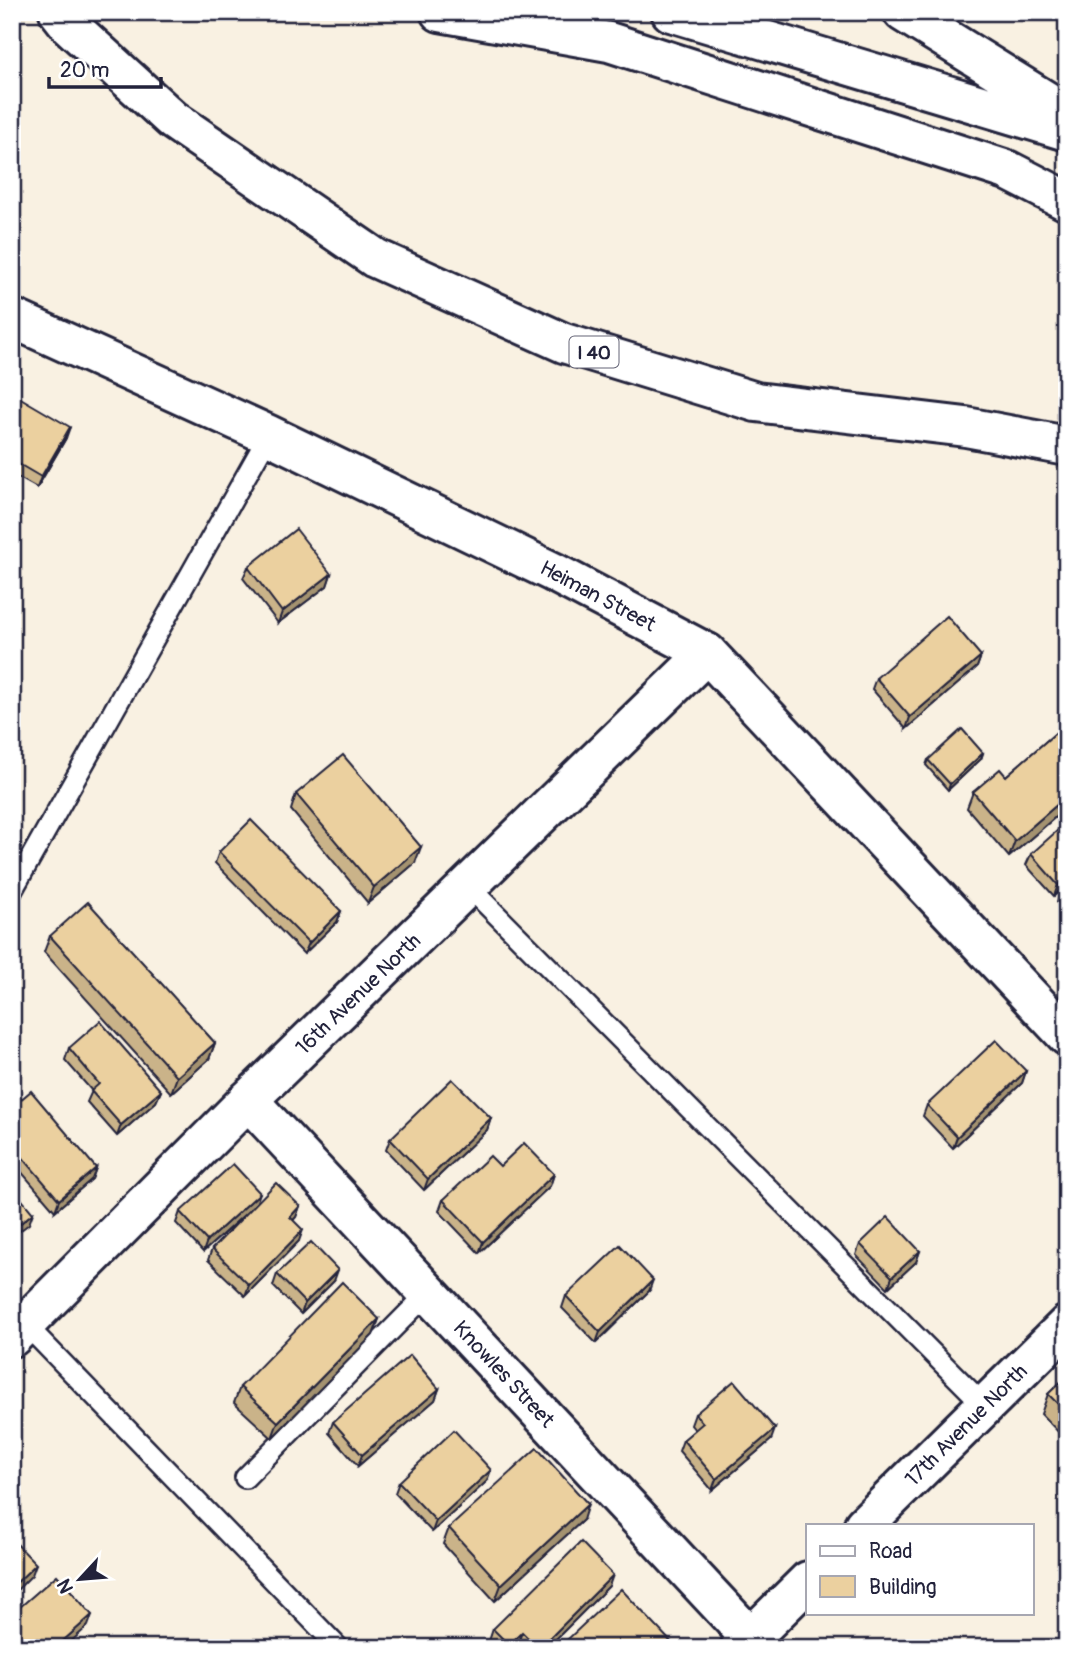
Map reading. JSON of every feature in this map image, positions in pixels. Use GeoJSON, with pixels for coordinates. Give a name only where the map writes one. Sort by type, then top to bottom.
{"type":"FeatureCollection","features":[{"type":"Feature","properties":{"kind":"main road","name":"I 40"},"geometry":{"type":"LineString","coordinates":[[59,12],[70,26],[173,120],[375,258],[564,343],[756,401],[966,427],[1067,446]]}},
{"type":"Feature","properties":{"kind":"main road"},"geometry":{"type":"LineString","coordinates":[[440,12],[609,42],[1007,170],[1067,201]]}},
{"type":"Feature","properties":{"kind":"main road"},"geometry":{"type":"LineString","coordinates":[[671,12],[1067,131]]}},
{"type":"Feature","properties":{"kind":"main road"},"geometry":{"type":"LineString","coordinates":[[903,12],[1067,114]]}},
{"type":"Feature","properties":{"kind":"main road","name":"Heiman Street"},"geometry":{"type":"LineString","coordinates":[[12,318],[269,435],[553,572],[707,653],[1067,1036]]}},
{"type":"Feature","properties":{"kind":"main road","name":"16th Avenue North"},"geometry":{"type":"LineString","coordinates":[[19,1331],[248,1100],[707,653]]}},
{"type":"Feature","properties":{"kind":"main road","name":"Knowles Street"},"geometry":{"type":"LineString","coordinates":[[248,1100],[751,1644]]}},
{"type":"Feature","properties":{"kind":"main road","name":"17th Avenue North"},"geometry":{"type":"LineString","coordinates":[[865,1524],[1067,1325]]}},
{"type":"Feature","properties":{"kind":"main road"},"geometry":{"type":"LineString","coordinates":[[751,1644],[806,1583]]}},
{"type":"Feature","properties":{"kind":"lane"},"geometry":{"type":"LineString","coordinates":[[12,891],[269,435]]}},
{"type":"Feature","properties":{"kind":"lane"},"geometry":{"type":"LineString","coordinates":[[468,886],[985,1406]]}},
{"type":"Feature","properties":{"kind":"lane"},"geometry":{"type":"LineString","coordinates":[[245,1478],[428,1293]]}},
{"type":"Feature","properties":{"kind":"lane"},"geometry":{"type":"LineString","coordinates":[[19,1331],[339,1648]]}},
{"type":"Feature","properties":{"kind":"building"},"geometry":{"type":"Polygon","coordinates":[[[12,393],[70,427],[41,477],[12,460],[12,393]]]}},
{"type":"Feature","properties":{"kind":"building"},"geometry":{"type":"Polygon","coordinates":[[[296,529],[331,574],[282,612],[248,567],[296,529]]]}},
{"type":"Feature","properties":{"kind":"building"},"geometry":{"type":"Polygon","coordinates":[[[947,616],[981,656],[910,717],[876,678],[947,616]]]}},
{"type":"Feature","properties":{"kind":"building"},"geometry":{"type":"Polygon","coordinates":[[[1067,723],[1067,796],[1015,841],[973,792],[1000,769],[1006,776],[1067,723]]]}},
{"type":"Feature","properties":{"kind":"building"},"geometry":{"type":"Polygon","coordinates":[[[962,729],[983,753],[950,784],[928,760],[962,729]]]}},
{"type":"Feature","properties":{"kind":"building"},"geometry":{"type":"Polygon","coordinates":[[[343,755],[421,847],[374,887],[296,794],[343,755]]]}},
{"type":"Feature","properties":{"kind":"building"},"geometry":{"type":"Polygon","coordinates":[[[251,820],[341,911],[309,943],[219,852],[251,820]]]}},
{"type":"Feature","properties":{"kind":"building"},"geometry":{"type":"Polygon","coordinates":[[[1067,822],[1067,877],[1058,885],[1031,854],[1067,822]]]}},
{"type":"Feature","properties":{"kind":"building"},"geometry":{"type":"Polygon","coordinates":[[[1067,886],[1067,898],[1061,892],[1067,886]]]}},
{"type":"Feature","properties":{"kind":"building"},"geometry":{"type":"Polygon","coordinates":[[[88,902],[215,1043],[177,1077],[50,936],[88,902]]]}},
{"type":"Feature","properties":{"kind":"building"},"geometry":{"type":"Polygon","coordinates":[[[100,1021],[161,1091],[121,1125],[91,1091],[99,1084],[69,1048],[100,1021]]]}},
{"type":"Feature","properties":{"kind":"building"},"geometry":{"type":"Polygon","coordinates":[[[996,1040],[1026,1071],[957,1137],[927,1105],[996,1040]]]}},
{"type":"Feature","properties":{"kind":"building"},"geometry":{"type":"Polygon","coordinates":[[[452,1079],[491,1118],[428,1179],[390,1139],[452,1079]]]}},
{"type":"Feature","properties":{"kind":"building"},"geometry":{"type":"Polygon","coordinates":[[[31,1091],[96,1168],[59,1200],[12,1145],[12,1107],[31,1091]]]}},
{"type":"Feature","properties":{"kind":"building"},"geometry":{"type":"Polygon","coordinates":[[[524,1143],[554,1174],[483,1242],[443,1200],[490,1156],[500,1166],[524,1143]]]}},
{"type":"Feature","properties":{"kind":"building"},"geometry":{"type":"Polygon","coordinates":[[[233,1164],[260,1193],[207,1241],[180,1212],[233,1164]]]}},
{"type":"Feature","properties":{"kind":"building"},"geometry":{"type":"Polygon","coordinates":[[[276,1183],[300,1206],[290,1217],[303,1230],[249,1285],[212,1249],[276,1183]]]}},
{"type":"Feature","properties":{"kind":"building"},"geometry":{"type":"Polygon","coordinates":[[[12,1188],[33,1213],[12,1230],[12,1188]]]}},
{"type":"Feature","properties":{"kind":"building"},"geometry":{"type":"Polygon","coordinates":[[[888,1217],[920,1251],[892,1277],[860,1244],[888,1217]]]}},
{"type":"Feature","properties":{"kind":"building"},"geometry":{"type":"Polygon","coordinates":[[[311,1242],[338,1270],[305,1303],[277,1274],[311,1242]]]}},
{"type":"Feature","properties":{"kind":"building"},"geometry":{"type":"Polygon","coordinates":[[[620,1245],[653,1280],[600,1332],[566,1296],[620,1245]]]}},
{"type":"Feature","properties":{"kind":"building"},"geometry":{"type":"Polygon","coordinates":[[[342,1282],[379,1319],[278,1422],[240,1387],[342,1282]]]}},
{"type":"Feature","properties":{"kind":"building"},"geometry":{"type":"Polygon","coordinates":[[[410,1355],[439,1389],[362,1455],[333,1422],[410,1355]]]}},
{"type":"Feature","properties":{"kind":"building"},"geometry":{"type":"Polygon","coordinates":[[[1067,1376],[1067,1413],[1048,1394],[1067,1376]]]}},
{"type":"Feature","properties":{"kind":"building"},"geometry":{"type":"Polygon","coordinates":[[[734,1381],[775,1429],[716,1479],[683,1440],[703,1423],[695,1414],[734,1381]]]}},
{"type":"Feature","properties":{"kind":"building"},"geometry":{"type":"Polygon","coordinates":[[[454,1430],[491,1470],[436,1521],[399,1482],[454,1430]]]}},
{"type":"Feature","properties":{"kind":"building"},"geometry":{"type":"Polygon","coordinates":[[[537,1448],[588,1504],[501,1585],[449,1528],[537,1448]]]}},
{"type":"Feature","properties":{"kind":"building"},"geometry":{"type":"Polygon","coordinates":[[[12,1539],[36,1564],[12,1587],[12,1539]]]}},
{"type":"Feature","properties":{"kind":"building"},"geometry":{"type":"Polygon","coordinates":[[[581,1542],[613,1575],[540,1648],[522,1632],[509,1645],[493,1629],[581,1542]]]}},
{"type":"Feature","properties":{"kind":"building"},"geometry":{"type":"Polygon","coordinates":[[[57,1575],[92,1615],[55,1648],[12,1648],[12,1614],[57,1575]]]}},
{"type":"Feature","properties":{"kind":"building"},"geometry":{"type":"Polygon","coordinates":[[[621,1589],[672,1643],[667,1648],[574,1648],[567,1640],[621,1589]]]}}]}
